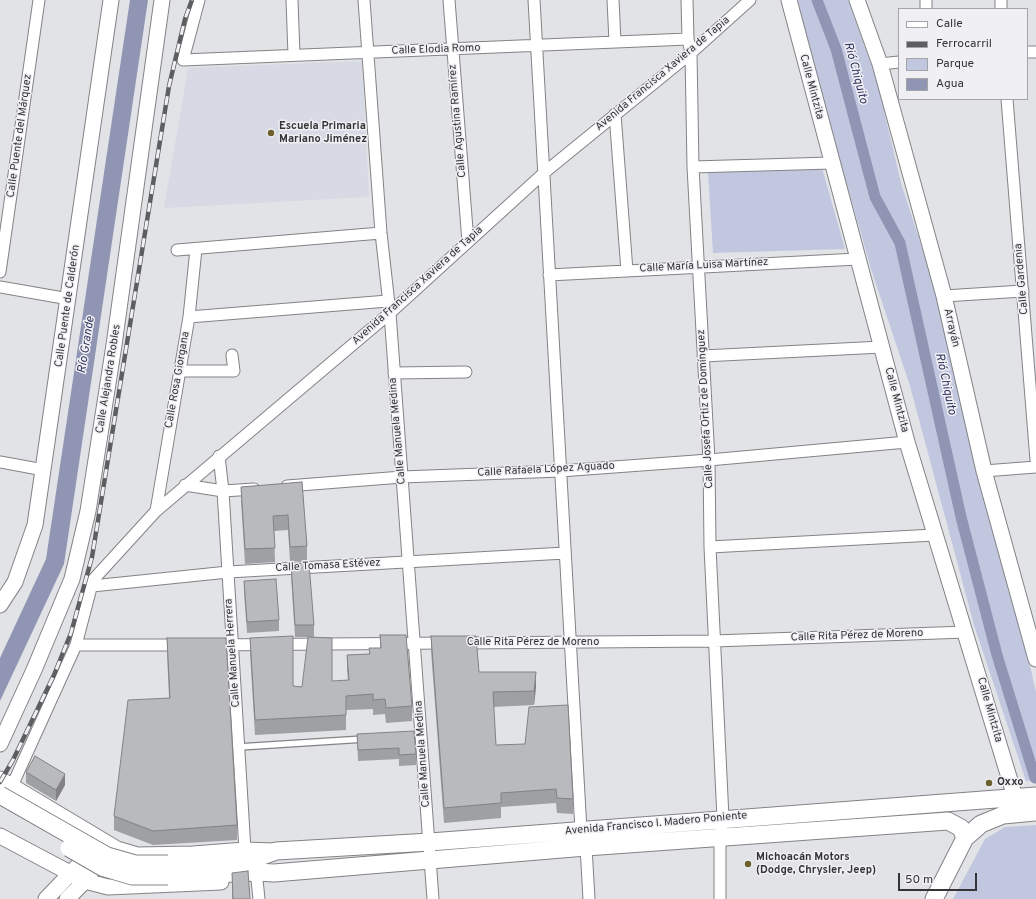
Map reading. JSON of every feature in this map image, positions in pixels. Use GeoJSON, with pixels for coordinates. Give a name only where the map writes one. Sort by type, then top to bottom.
{"type":"FeatureCollection","features":[{"type":"Feature","properties":{"kind":"main road","name":"Calle Puente de Calderón"},"geometry":{"type":"LineString","coordinates":[[0,605],[15,582],[26,556],[35,525],[69,299],[111,0]]}},
{"type":"Feature","properties":{"kind":"main road","name":"Calle Alejandra Robles"},"geometry":{"type":"LineString","coordinates":[[0,744],[34,670],[72,579],[88,511],[114,345],[162,0]]}},
{"type":"Feature","properties":{"kind":"main road","name":"Calle Mintzita"},"geometry":{"type":"LineString","coordinates":[[788,0],[907,442],[934,535],[966,632],[1014,797]]}},
{"type":"Feature","properties":{"kind":"main road","name":"Arrayán"},"geometry":{"type":"LineString","coordinates":[[857,0],[880,64],[944,296],[984,471],[1036,659]]}},
{"type":"Feature","properties":{"kind":"main road","name":"Avenida Francisco I. Madero Poniente"},"geometry":{"type":"LineString","coordinates":[[4,787],[117,849],[138,855],[194,854],[244,850],[276,851],[430,842],[723,818],[1036,796]]}},
{"type":"Feature","properties":{"kind":"main road","name":"Avenida Francisco I. Madero Poniente"},"geometry":{"type":"LineString","coordinates":[[4,787],[106,856],[135,864],[168,870],[274,873],[948,821],[961,828],[965,838]]}},
{"type":"Feature","properties":{"kind":"main road","name":"Avenida Francisco I. Madero Poniente"},"geometry":{"type":"LineString","coordinates":[[0,807],[102,866],[132,876],[254,859],[276,851]]}},
{"type":"Feature","properties":{"kind":"main road"},"geometry":{"type":"LineString","coordinates":[[934,899],[965,838],[981,824],[1003,815],[1036,812]]}},
{"type":"Feature","properties":{"kind":"main road","name":"Avenida Francisco I. Madero Poniente"},"geometry":{"type":"LineString","coordinates":[[0,836],[71,874],[86,881],[108,887],[257,880],[274,873]]}},
{"type":"Feature","properties":{"kind":"main road"},"geometry":{"type":"LineString","coordinates":[[46,899],[104,841]]}},
{"type":"Feature","properties":{"kind":"main road"},"geometry":{"type":"LineString","coordinates":[[67,899],[86,881],[101,858],[104,841]]}},
{"type":"Feature","properties":{"kind":"street","name":"Calle Puente del Márquez"},"geometry":{"type":"LineString","coordinates":[[0,272],[39,0]]}},
{"type":"Feature","properties":{"kind":"street","name":"Calle Elodia Romo"},"geometry":{"type":"LineString","coordinates":[[199,0],[183,60],[688,40]]}},
{"type":"Feature","properties":{"kind":"street"},"geometry":{"type":"LineString","coordinates":[[292,0],[294,55]]}},
{"type":"Feature","properties":{"kind":"street","name":"Calle Manuela Medina"},"geometry":{"type":"LineString","coordinates":[[364,0],[380,233],[389,307],[402,477],[414,644],[417,735],[430,842],[433,899]]}},
{"type":"Feature","properties":{"kind":"street","name":"Calle Agustina Ramírez"},"geometry":{"type":"LineString","coordinates":[[449,0],[468,242]]}},
{"type":"Feature","properties":{"kind":"street"},"geometry":{"type":"LineString","coordinates":[[534,0],[581,830],[586,848],[589,899]]}},
{"type":"Feature","properties":{"kind":"street"},"geometry":{"type":"LineString","coordinates":[[613,0],[615,42]]}},
{"type":"Feature","properties":{"kind":"street","name":"Calle Josefa Ortiz de Domínguez"},"geometry":{"type":"LineString","coordinates":[[687,0],[688,40],[691,53],[693,167],[709,460],[710,547],[723,818],[720,838],[720,899]]}},
{"type":"Feature","properties":{"kind":"street","name":"Avenida Francisca Xaviera de Tapia"},"geometry":{"type":"LineString","coordinates":[[92,583],[156,511],[185,485],[389,307],[468,242],[544,172],[691,53],[750,0]]}},
{"type":"Feature","properties":{"kind":"street"},"geometry":{"type":"LineString","coordinates":[[880,64],[898,62]]}},
{"type":"Feature","properties":{"kind":"street","name":"Calle Gardenia"},"geometry":{"type":"LineString","coordinates":[[1007,100],[1036,460]]}},
{"type":"Feature","properties":{"kind":"street"},"geometry":{"type":"LineString","coordinates":[[615,114],[627,271]]}},
{"type":"Feature","properties":{"kind":"street"},"geometry":{"type":"LineString","coordinates":[[693,167],[831,163]]}},
{"type":"Feature","properties":{"kind":"street"},"geometry":{"type":"LineString","coordinates":[[177,250],[380,233]]}},
{"type":"Feature","properties":{"kind":"street","name":"Calle Rosa Giorgana"},"geometry":{"type":"LineString","coordinates":[[156,511],[189,317],[196,249]]}},
{"type":"Feature","properties":{"kind":"street","name":"Calle María Luisa Martínez"},"geometry":{"type":"LineString","coordinates":[[549,275],[699,266],[858,259]]}},
{"type":"Feature","properties":{"kind":"street"},"geometry":{"type":"LineString","coordinates":[[0,287],[69,299]]}},
{"type":"Feature","properties":{"kind":"street"},"geometry":{"type":"LineString","coordinates":[[944,296],[1023,290]]}},
{"type":"Feature","properties":{"kind":"street"},"geometry":{"type":"LineString","coordinates":[[189,317],[389,307]]}},
{"type":"Feature","properties":{"kind":"street"},"geometry":{"type":"LineString","coordinates":[[703,356],[882,347]]}},
{"type":"Feature","properties":{"kind":"street"},"geometry":{"type":"LineString","coordinates":[[180,371],[234,371],[232,355]]}},
{"type":"Feature","properties":{"kind":"street"},"geometry":{"type":"LineString","coordinates":[[394,373],[466,372]]}},
{"type":"Feature","properties":{"kind":"street","name":"Calle Rafaela López Aguado"},"geometry":{"type":"LineString","coordinates":[[278,487],[402,477],[560,471],[709,460],[907,442]]}},
{"type":"Feature","properties":{"kind":"street","name":"Calle Manuela Herrera"},"geometry":{"type":"LineString","coordinates":[[219,456],[223,492],[244,850]]}},
{"type":"Feature","properties":{"kind":"street"},"geometry":{"type":"LineString","coordinates":[[0,462],[44,470]]}},
{"type":"Feature","properties":{"kind":"street"},"geometry":{"type":"LineString","coordinates":[[984,471],[1036,467]]}},
{"type":"Feature","properties":{"kind":"street"},"geometry":{"type":"LineString","coordinates":[[185,485],[223,492],[262,488]]}},
{"type":"Feature","properties":{"kind":"street"},"geometry":{"type":"LineString","coordinates":[[710,547],[934,535]]}},
{"type":"Feature","properties":{"kind":"street","name":"Calle Tomasa Estévez"},"geometry":{"type":"LineString","coordinates":[[92,583],[228,572],[565,553]]}},
{"type":"Feature","properties":{"kind":"street"},"geometry":{"type":"LineString","coordinates":[[4,787],[76,645],[92,583]]}},
{"type":"Feature","properties":{"kind":"street","name":"Calle Rita Pérez de Moreno"},"geometry":{"type":"LineString","coordinates":[[76,645],[714,641],[966,632]]}},
{"type":"Feature","properties":{"kind":"street"},"geometry":{"type":"LineString","coordinates":[[257,880],[259,899]]}},
{"type":"Feature","properties":{"kind":"lane"},"geometry":{"type":"LineString","coordinates":[[239,747],[374,738]]}},
{"type":"Feature","properties":{"kind":"shaded area","name":"Escuela Primaria Mariano Jiménez"},"geometry":{"type":"Polygon","coordinates":[[[362,61],[369,197],[164,208],[188,68],[362,61]]]}},
{"type":"Feature","properties":{"kind":"green space"},"geometry":{"type":"Polygon","coordinates":[[[798,0],[848,0],[877,81],[901,183],[935,288],[960,388],[993,534],[1029,661],[1036,692],[1036,780],[1026,781],[974,625],[910,386],[872,272],[815,72],[798,0]]]}},
{"type":"Feature","properties":{"kind":"green space"},"geometry":{"type":"Polygon","coordinates":[[[822,168],[845,249],[713,253],[708,172],[822,168]]]}},
{"type":"Feature","properties":{"kind":"green space"},"geometry":{"type":"Polygon","coordinates":[[[1036,825],[1036,899],[953,899],[985,839],[1005,827],[1036,825]]]}},
{"type":"Feature","properties":{"kind":"water","name":"Río Grande"},"geometry":{"type":"Polygon","coordinates":[[[130,0],[148,0],[64,564],[0,701],[0,658],[46,559],[130,0]]]}},
{"type":"Feature","properties":{"kind":"building"},"geometry":{"type":"Polygon","coordinates":[[[302,482],[307,546],[290,547],[288,515],[273,516],[275,548],[245,549],[241,487],[302,482]]]}},
{"type":"Feature","properties":{"kind":"building"},"geometry":{"type":"Polygon","coordinates":[[[308,563],[314,625],[295,625],[291,564],[308,563]]]}},
{"type":"Feature","properties":{"kind":"building"},"geometry":{"type":"Polygon","coordinates":[[[276,579],[279,620],[247,622],[244,581],[276,579]]]}},
{"type":"Feature","properties":{"kind":"building"},"geometry":{"type":"Polygon","coordinates":[[[380,635],[406,635],[412,706],[386,708],[385,699],[373,700],[373,694],[346,696],[346,715],[255,720],[250,638],[293,636],[293,686],[302,687],[308,637],[332,638],[332,681],[349,680],[347,655],[370,654],[369,648],[381,648],[380,635]]]}},
{"type":"Feature","properties":{"kind":"building"},"geometry":{"type":"Polygon","coordinates":[[[431,636],[476,636],[479,672],[536,672],[534,691],[493,692],[496,745],[525,744],[529,707],[568,705],[573,799],[557,798],[556,789],[501,793],[501,803],[444,808],[431,636]]]}},
{"type":"Feature","properties":{"kind":"building"},"geometry":{"type":"Polygon","coordinates":[[[167,638],[226,638],[237,825],[153,831],[114,816],[128,700],[170,698],[167,638]]]}},
{"type":"Feature","properties":{"kind":"building"},"geometry":{"type":"Polygon","coordinates":[[[414,731],[416,754],[399,755],[399,748],[358,750],[357,734],[414,731]]]}},
{"type":"Feature","properties":{"kind":"building"},"geometry":{"type":"Polygon","coordinates":[[[35,756],[65,774],[56,790],[26,772],[35,756]]]}},
{"type":"Feature","properties":{"kind":"building"},"geometry":{"type":"Polygon","coordinates":[[[248,871],[250,899],[233,899],[232,873],[248,871]]]}},
{"type":"Feature","properties":{"kind":"waterway","name":"Rió Chiquito"},"geometry":{"type":"LineString","coordinates":[[817,0],[836,49],[875,197],[900,243],[961,517],[997,655],[1035,778]]}},
{"type":"Feature","properties":{"kind":"railway"},"geometry":{"type":"LineString","coordinates":[[0,782],[13,760],[54,675],[71,633],[92,557],[169,86],[185,19],[192,0]]}},
{"type":"Feature","properties":{"kind":"place","name":"Escuela Primaria Mariano Jiménez"},"geometry":{"type":"Point","coordinates":[271,133]}},
{"type":"Feature","properties":{"kind":"place","name":"Oxxo"},"geometry":{"type":"Point","coordinates":[989,783]}},
{"type":"Feature","properties":{"kind":"place","name":"Michoacán Motors (Dodge, Chrysler, Jeep)"},"geometry":{"type":"Point","coordinates":[748,864]}}]}
